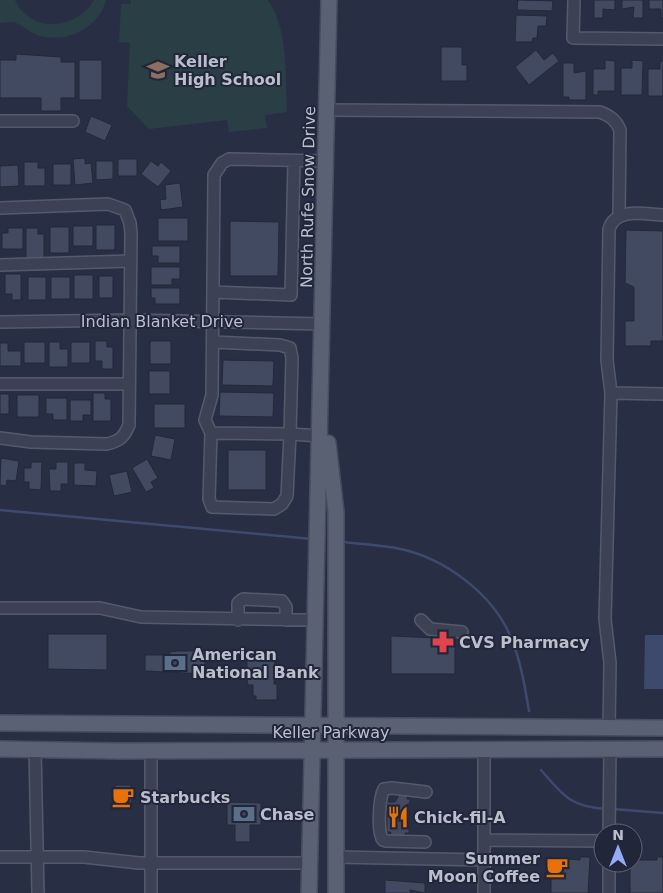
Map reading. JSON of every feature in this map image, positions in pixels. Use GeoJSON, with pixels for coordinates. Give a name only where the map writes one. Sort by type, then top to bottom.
{"type":"FeatureCollection","features":[{"type":"Feature","properties":{"kind":"main road","name":"North Rufe Snow Drive"},"geometry":{"type":"LineString","coordinates":[[309,893],[317,620],[316,563],[322,395],[329,0]]}},
{"type":"Feature","properties":{"kind":"main road","name":"North Rufe Snow Drive"},"geometry":{"type":"LineString","coordinates":[[322,395],[336,512],[336,893]]}},
{"type":"Feature","properties":{"kind":"main road"},"geometry":{"type":"LineString","coordinates":[[317,620],[336,620]]}},
{"type":"Feature","properties":{"kind":"main road","name":"Keller Parkway"},"geometry":{"type":"LineString","coordinates":[[0,723],[663,728]]}},
{"type":"Feature","properties":{"kind":"main road"},"geometry":{"type":"LineString","coordinates":[[34,723],[35,749]]}},
{"type":"Feature","properties":{"kind":"main road"},"geometry":{"type":"LineString","coordinates":[[610,750],[615,741],[631,728]]}},
{"type":"Feature","properties":{"kind":"main road","name":"Keller Parkway"},"geometry":{"type":"LineString","coordinates":[[0,749],[663,749]]}},
{"type":"Feature","properties":{"kind":"street"},"geometry":{"type":"LineString","coordinates":[[574,0],[573,38],[663,38]]}},
{"type":"Feature","properties":{"kind":"street"},"geometry":{"type":"LineString","coordinates":[[327,110],[600,112],[606,114],[618,123],[620,130],[619,216]]}},
{"type":"Feature","properties":{"kind":"street"},"geometry":{"type":"LineString","coordinates":[[0,121],[73,121]]}},
{"type":"Feature","properties":{"kind":"street"},"geometry":{"type":"LineString","coordinates":[[213,342],[280,345],[290,348],[292,358],[287,496],[282,504],[274,509],[212,508],[209,499],[211,433],[205,420],[212,395],[214,175],[222,163],[229,159],[326,162]]}},
{"type":"Feature","properties":{"kind":"street"},"geometry":{"type":"LineString","coordinates":[[213,292],[291,295],[294,161]]}},
{"type":"Feature","properties":{"kind":"street"},"geometry":{"type":"LineString","coordinates":[[0,208],[108,204],[119,207],[125,210],[130,223],[131,261],[129,425],[123,438],[116,442],[93,444],[31,442],[0,438]]}},
{"type":"Feature","properties":{"kind":"street"},"geometry":{"type":"LineString","coordinates":[[609,728],[610,664],[605,619],[611,394],[607,360],[609,229],[614,219],[619,216],[663,215]]}},
{"type":"Feature","properties":{"kind":"street"},"geometry":{"type":"LineString","coordinates":[[0,265],[131,261]]}},
{"type":"Feature","properties":{"kind":"street","name":"Indian Blanket Drive"},"geometry":{"type":"LineString","coordinates":[[0,322],[131,320],[323,324]]}},
{"type":"Feature","properties":{"kind":"street"},"geometry":{"type":"LineString","coordinates":[[0,384],[130,384]]}},
{"type":"Feature","properties":{"kind":"street"},"geometry":{"type":"LineString","coordinates":[[611,394],[663,394]]}},
{"type":"Feature","properties":{"kind":"street"},"geometry":{"type":"LineString","coordinates":[[211,433],[320,436]]}},
{"type":"Feature","properties":{"kind":"street"},"geometry":{"type":"LineString","coordinates":[[238,620],[238,603],[243,599],[282,601],[286,607],[286,620]]}},
{"type":"Feature","properties":{"kind":"street"},"geometry":{"type":"LineString","coordinates":[[0,608],[100,608],[141,617],[202,616],[238,620],[317,620]]}},
{"type":"Feature","properties":{"kind":"street"},"geometry":{"type":"LineString","coordinates":[[417,620],[430,629],[463,634],[443,635],[423,632],[417,620]]}},
{"type":"Feature","properties":{"kind":"street"},"geometry":{"type":"LineString","coordinates":[[35,749],[38,893]]}},
{"type":"Feature","properties":{"kind":"street"},"geometry":{"type":"LineString","coordinates":[[151,750],[151,893]]}},
{"type":"Feature","properties":{"kind":"street"},"geometry":{"type":"LineString","coordinates":[[484,750],[484,893]]}},
{"type":"Feature","properties":{"kind":"street"},"geometry":{"type":"LineString","coordinates":[[608,823],[610,750]]}},
{"type":"Feature","properties":{"kind":"street"},"geometry":{"type":"LineString","coordinates":[[425,842],[386,841],[382,840],[379,834],[380,798],[384,790],[392,788],[426,792]]}},
{"type":"Feature","properties":{"kind":"street"},"geometry":{"type":"LineString","coordinates":[[484,840],[593,841]]}},
{"type":"Feature","properties":{"kind":"street"},"geometry":{"type":"LineString","coordinates":[[0,857],[84,857],[151,863],[309,863]]}},
{"type":"Feature","properties":{"kind":"street"},"geometry":{"type":"LineString","coordinates":[[336,857],[484,860]]}},
{"type":"Feature","properties":{"kind":"street"},"geometry":{"type":"LineString","coordinates":[[609,873],[609,893]]}},
{"type":"Feature","properties":{"kind":"shaded area"},"geometry":{"type":"Polygon","coordinates":[[[0,0],[15,0],[22,11],[31,19],[42,23],[54,24],[77,17],[94,0],[106,0],[97,18],[89,26],[71,35],[50,38],[36,35],[14,22],[0,23],[0,0]]]}},
{"type":"Feature","properties":{"kind":"shaded area"},"geometry":{"type":"Polygon","coordinates":[[[131,0],[268,0],[275,12],[283,40],[287,112],[265,115],[267,128],[229,132],[227,120],[149,129],[127,106],[130,43],[119,42],[121,4],[131,4],[131,0]]]}},
{"type":"Feature","properties":{"kind":"water"},"geometry":{"type":"Polygon","coordinates":[[[645,635],[663,635],[663,689],[644,689],[645,635]]]}},
{"type":"Feature","properties":{"kind":"building"},"geometry":{"type":"Polygon","coordinates":[[[518,0],[553,1],[552,11],[517,10],[518,0]]]}},
{"type":"Feature","properties":{"kind":"building"},"geometry":{"type":"Polygon","coordinates":[[[594,0],[615,0],[615,10],[603,9],[603,18],[594,18],[594,0]]]}},
{"type":"Feature","properties":{"kind":"building"},"geometry":{"type":"Polygon","coordinates":[[[622,0],[643,0],[643,18],[633,18],[634,7],[622,9],[622,0]]]}},
{"type":"Feature","properties":{"kind":"building"},"geometry":{"type":"Polygon","coordinates":[[[649,0],[663,0],[663,18],[661,18],[661,9],[649,9],[649,0]]]}},
{"type":"Feature","properties":{"kind":"building"},"geometry":{"type":"Polygon","coordinates":[[[516,15],[547,16],[546,26],[538,26],[537,38],[533,38],[532,42],[515,42],[516,15]]]}},
{"type":"Feature","properties":{"kind":"building"},"geometry":{"type":"Polygon","coordinates":[[[441,47],[462,47],[462,65],[467,65],[467,81],[441,81],[441,47]]]}},
{"type":"Feature","properties":{"kind":"building"},"geometry":{"type":"Polygon","coordinates":[[[536,50],[544,60],[553,53],[559,61],[529,85],[515,67],[536,50]]]}},
{"type":"Feature","properties":{"kind":"building"},"geometry":{"type":"Polygon","coordinates":[[[16,54],[61,57],[61,62],[75,62],[75,98],[61,98],[61,111],[41,111],[41,98],[0,98],[0,60],[16,60],[16,54]]]}},
{"type":"Feature","properties":{"kind":"building"},"geometry":{"type":"Polygon","coordinates":[[[79,60],[102,60],[102,100],[79,100],[79,60]]]}},
{"type":"Feature","properties":{"kind":"building"},"geometry":{"type":"Polygon","coordinates":[[[605,60],[615,61],[615,91],[598,91],[598,95],[593,95],[593,69],[605,69],[605,60]]]}},
{"type":"Feature","properties":{"kind":"building"},"geometry":{"type":"Polygon","coordinates":[[[632,60],[643,61],[642,95],[621,95],[621,68],[632,68],[632,60]]]}},
{"type":"Feature","properties":{"kind":"building"},"geometry":{"type":"Polygon","coordinates":[[[660,61],[663,61],[663,96],[648,96],[648,69],[660,69],[660,61]]]}},
{"type":"Feature","properties":{"kind":"building"},"geometry":{"type":"Polygon","coordinates":[[[563,63],[574,63],[574,73],[586,71],[586,100],[569,100],[569,97],[563,97],[563,63]]]}},
{"type":"Feature","properties":{"kind":"building"},"geometry":{"type":"Polygon","coordinates":[[[91,116],[112,125],[105,141],[85,132],[91,116]]]}},
{"type":"Feature","properties":{"kind":"building"},"geometry":{"type":"Polygon","coordinates":[[[85,158],[85,164],[91,163],[93,183],[75,185],[73,159],[85,158]]]}},
{"type":"Feature","properties":{"kind":"building"},"geometry":{"type":"Polygon","coordinates":[[[118,159],[137,159],[137,176],[118,176],[118,159]]]}},
{"type":"Feature","properties":{"kind":"building"},"geometry":{"type":"Polygon","coordinates":[[[96,161],[113,161],[113,179],[96,180],[96,161]]]}},
{"type":"Feature","properties":{"kind":"building"},"geometry":{"type":"Polygon","coordinates":[[[151,161],[158,166],[161,162],[171,171],[158,187],[141,174],[151,161]]]}},
{"type":"Feature","properties":{"kind":"building"},"geometry":{"type":"Polygon","coordinates":[[[24,162],[38,162],[38,168],[45,168],[45,186],[24,186],[24,162]]]}},
{"type":"Feature","properties":{"kind":"building"},"geometry":{"type":"Polygon","coordinates":[[[53,164],[71,164],[71,185],[53,185],[53,164]]]}},
{"type":"Feature","properties":{"kind":"building"},"geometry":{"type":"Polygon","coordinates":[[[18,165],[19,186],[0,187],[0,166],[18,165]]]}},
{"type":"Feature","properties":{"kind":"building"},"geometry":{"type":"Polygon","coordinates":[[[180,183],[183,207],[161,210],[160,200],[166,199],[165,185],[180,183]]]}},
{"type":"Feature","properties":{"kind":"building"},"geometry":{"type":"Polygon","coordinates":[[[158,218],[188,218],[188,241],[158,241],[158,218]]]}},
{"type":"Feature","properties":{"kind":"building"},"geometry":{"type":"Polygon","coordinates":[[[230,221],[279,222],[278,276],[230,276],[230,221]]]}},
{"type":"Feature","properties":{"kind":"building"},"geometry":{"type":"Polygon","coordinates":[[[96,225],[115,225],[115,250],[96,250],[96,225]]]}},
{"type":"Feature","properties":{"kind":"building"},"geometry":{"type":"Polygon","coordinates":[[[73,226],[93,226],[93,246],[73,246],[73,226]]]}},
{"type":"Feature","properties":{"kind":"building"},"geometry":{"type":"Polygon","coordinates":[[[50,227],[69,227],[69,253],[50,253],[50,227]]]}},
{"type":"Feature","properties":{"kind":"building"},"geometry":{"type":"Polygon","coordinates":[[[8,228],[23,228],[23,249],[2,249],[2,233],[8,233],[8,228]]]}},
{"type":"Feature","properties":{"kind":"building"},"geometry":{"type":"Polygon","coordinates":[[[26,228],[38,228],[38,234],[44,234],[44,260],[26,260],[26,228]]]}},
{"type":"Feature","properties":{"kind":"building"},"geometry":{"type":"Polygon","coordinates":[[[626,230],[663,231],[663,341],[651,341],[651,346],[625,346],[625,321],[634,321],[634,287],[625,283],[626,230]]]}},
{"type":"Feature","properties":{"kind":"building"},"geometry":{"type":"Polygon","coordinates":[[[152,246],[180,246],[180,263],[158,263],[158,256],[152,256],[152,246]]]}},
{"type":"Feature","properties":{"kind":"building"},"geometry":{"type":"Polygon","coordinates":[[[151,267],[180,267],[180,279],[172,279],[172,285],[151,285],[151,267]]]}},
{"type":"Feature","properties":{"kind":"building"},"geometry":{"type":"Polygon","coordinates":[[[5,274],[21,274],[21,300],[12,300],[12,294],[5,294],[5,274]]]}},
{"type":"Feature","properties":{"kind":"building"},"geometry":{"type":"Polygon","coordinates":[[[74,275],[93,275],[93,299],[74,299],[74,275]]]}},
{"type":"Feature","properties":{"kind":"building"},"geometry":{"type":"Polygon","coordinates":[[[99,276],[113,276],[113,298],[99,298],[99,276]]]}},
{"type":"Feature","properties":{"kind":"building"},"geometry":{"type":"Polygon","coordinates":[[[28,277],[46,277],[46,300],[28,300],[28,277]]]}},
{"type":"Feature","properties":{"kind":"building"},"geometry":{"type":"Polygon","coordinates":[[[51,277],[70,277],[70,299],[51,299],[51,277]]]}},
{"type":"Feature","properties":{"kind":"building"},"geometry":{"type":"Polygon","coordinates":[[[151,288],[180,288],[180,304],[155,304],[155,298],[151,298],[151,288]]]}},
{"type":"Feature","properties":{"kind":"building"},"geometry":{"type":"Polygon","coordinates":[[[95,341],[107,341],[107,347],[113,347],[113,369],[102,369],[102,361],[95,361],[95,341]]]}},
{"type":"Feature","properties":{"kind":"building"},"geometry":{"type":"Polygon","coordinates":[[[150,341],[171,341],[171,364],[150,364],[150,341]]]}},
{"type":"Feature","properties":{"kind":"building"},"geometry":{"type":"Polygon","coordinates":[[[24,342],[45,342],[45,363],[24,363],[24,342]]]}},
{"type":"Feature","properties":{"kind":"building"},"geometry":{"type":"Polygon","coordinates":[[[49,342],[60,342],[60,349],[68,349],[68,367],[49,367],[49,342]]]}},
{"type":"Feature","properties":{"kind":"building"},"geometry":{"type":"Polygon","coordinates":[[[71,342],[90,342],[90,363],[71,363],[71,342]]]}},
{"type":"Feature","properties":{"kind":"building"},"geometry":{"type":"Polygon","coordinates":[[[0,343],[8,343],[8,351],[21,351],[21,366],[0,366],[0,343]]]}},
{"type":"Feature","properties":{"kind":"building"},"geometry":{"type":"Polygon","coordinates":[[[223,360],[274,361],[273,386],[222,385],[223,360]]]}},
{"type":"Feature","properties":{"kind":"building"},"geometry":{"type":"Polygon","coordinates":[[[149,371],[170,371],[170,394],[149,394],[149,371]]]}},
{"type":"Feature","properties":{"kind":"building"},"geometry":{"type":"Polygon","coordinates":[[[220,392],[274,393],[273,417],[219,416],[220,392]]]}},
{"type":"Feature","properties":{"kind":"building"},"geometry":{"type":"Polygon","coordinates":[[[93,393],[105,393],[105,399],[111,399],[111,421],[93,421],[93,393]]]}},
{"type":"Feature","properties":{"kind":"building"},"geometry":{"type":"Polygon","coordinates":[[[0,394],[9,394],[9,414],[0,414],[0,394]]]}},
{"type":"Feature","properties":{"kind":"building"},"geometry":{"type":"Polygon","coordinates":[[[17,395],[39,395],[39,417],[17,417],[17,395]]]}},
{"type":"Feature","properties":{"kind":"building"},"geometry":{"type":"Polygon","coordinates":[[[46,398],[67,398],[67,420],[53,420],[53,414],[46,414],[46,398]]]}},
{"type":"Feature","properties":{"kind":"building"},"geometry":{"type":"Polygon","coordinates":[[[70,400],[91,400],[91,415],[83,415],[83,421],[70,421],[70,400]]]}},
{"type":"Feature","properties":{"kind":"building"},"geometry":{"type":"Polygon","coordinates":[[[154,404],[185,404],[185,428],[154,428],[154,404]]]}},
{"type":"Feature","properties":{"kind":"building"},"geometry":{"type":"Polygon","coordinates":[[[155,435],[175,439],[171,460],[151,456],[155,435]]]}},
{"type":"Feature","properties":{"kind":"building"},"geometry":{"type":"Polygon","coordinates":[[[228,450],[266,450],[266,490],[228,490],[228,450]]]}},
{"type":"Feature","properties":{"kind":"building"},"geometry":{"type":"Polygon","coordinates":[[[1,458],[19,461],[16,481],[7,480],[6,486],[0,485],[1,458]]]}},
{"type":"Feature","properties":{"kind":"building"},"geometry":{"type":"Polygon","coordinates":[[[147,459],[158,478],[151,482],[154,488],[146,492],[132,468],[147,459]]]}},
{"type":"Feature","properties":{"kind":"building"},"geometry":{"type":"Polygon","coordinates":[[[31,462],[42,462],[41,490],[29,489],[29,482],[24,482],[24,468],[31,468],[31,462]]]}},
{"type":"Feature","properties":{"kind":"building"},"geometry":{"type":"Polygon","coordinates":[[[56,462],[68,462],[68,484],[61,484],[61,491],[50,491],[49,469],[56,469],[56,462]]]}},
{"type":"Feature","properties":{"kind":"building"},"geometry":{"type":"Polygon","coordinates":[[[74,463],[85,463],[85,470],[97,471],[96,486],[74,485],[74,463]]]}},
{"type":"Feature","properties":{"kind":"building"},"geometry":{"type":"Polygon","coordinates":[[[127,471],[132,492],[114,496],[109,475],[127,471]]]}},
{"type":"Feature","properties":{"kind":"building","name":"CVS Pharmacy"},"geometry":{"type":"Polygon","coordinates":[[[437,631],[448,631],[448,638],[455,638],[455,674],[391,674],[391,636],[437,638],[437,631]]]}},
{"type":"Feature","properties":{"kind":"building"},"geometry":{"type":"Polygon","coordinates":[[[48,634],[107,634],[107,670],[48,669],[48,634]]]}},
{"type":"Feature","properties":{"kind":"building"},"geometry":{"type":"Polygon","coordinates":[[[255,650],[271,650],[271,655],[275,655],[274,684],[277,684],[277,700],[256,700],[256,696],[253,696],[253,685],[248,685],[247,654],[254,654],[255,650]]]}},
{"type":"Feature","properties":{"kind":"building","name":"American National Bank"},"geometry":{"type":"Polygon","coordinates":[[[205,651],[205,674],[145,671],[145,655],[170,655],[170,652],[205,651]]]}},
{"type":"Feature","properties":{"kind":"building","name":"Starbucks"},"geometry":{"type":"Polygon","coordinates":[[[115,785],[131,785],[132,808],[116,809],[115,785]]]}},
{"type":"Feature","properties":{"kind":"building","name":"Chick-fil-A"},"geometry":{"type":"Polygon","coordinates":[[[399,795],[407,795],[407,799],[410,799],[409,833],[405,833],[405,837],[390,836],[391,832],[387,832],[387,802],[395,802],[399,795]]]}},
{"type":"Feature","properties":{"kind":"building","name":"Chase"},"geometry":{"type":"Polygon","coordinates":[[[227,802],[261,803],[261,825],[250,825],[250,842],[235,842],[235,825],[227,825],[227,802]]]}},
{"type":"Feature","properties":{"kind":"building"},"geometry":{"type":"Polygon","coordinates":[[[549,857],[580,860],[580,857],[590,857],[588,893],[551,893],[549,857]]]}},
{"type":"Feature","properties":{"kind":"building"},"geometry":{"type":"Polygon","coordinates":[[[657,857],[663,857],[663,893],[630,893],[630,873],[643,873],[643,860],[657,860],[657,857]]]}},
{"type":"Feature","properties":{"kind":"building"},"geometry":{"type":"Polygon","coordinates":[[[385,880],[425,883],[425,893],[410,890],[410,893],[385,893],[385,880]]]}},
{"type":"Feature","properties":{"kind":"waterway"},"geometry":{"type":"LineString","coordinates":[[0,510],[312,539]]}},
{"type":"Feature","properties":{"kind":"waterway"},"geometry":{"type":"LineString","coordinates":[[342,542],[396,548],[414,553],[449,569],[480,593],[504,623],[512,640],[520,666],[529,711]]}},
{"type":"Feature","properties":{"kind":"waterway"},"geometry":{"type":"LineString","coordinates":[[541,770],[561,793],[568,798],[583,805],[605,809]]}},
{"type":"Feature","properties":{"kind":"waterway"},"geometry":{"type":"LineString","coordinates":[[613,809],[663,813]]}},
{"type":"Feature","properties":{"kind":"place","name":"Keller High School"},"geometry":{"type":"Point","coordinates":[158,70]}},
{"type":"Feature","properties":{"kind":"place","name":"CVS Pharmacy"},"geometry":{"type":"Point","coordinates":[443,642]}},
{"type":"Feature","properties":{"kind":"place","name":"American National Bank"},"geometry":{"type":"Point","coordinates":[175,663]}},
{"type":"Feature","properties":{"kind":"place","name":"Starbucks"},"geometry":{"type":"Point","coordinates":[123,797]}},
{"type":"Feature","properties":{"kind":"place","name":"Chase"},"geometry":{"type":"Point","coordinates":[244,814]}},
{"type":"Feature","properties":{"kind":"place","name":"Chick-fil-A"},"geometry":{"type":"Point","coordinates":[398,817]}},
{"type":"Feature","properties":{"kind":"place","name":"Summer Moon Coffee"},"geometry":{"type":"Point","coordinates":[557,867]}}]}
